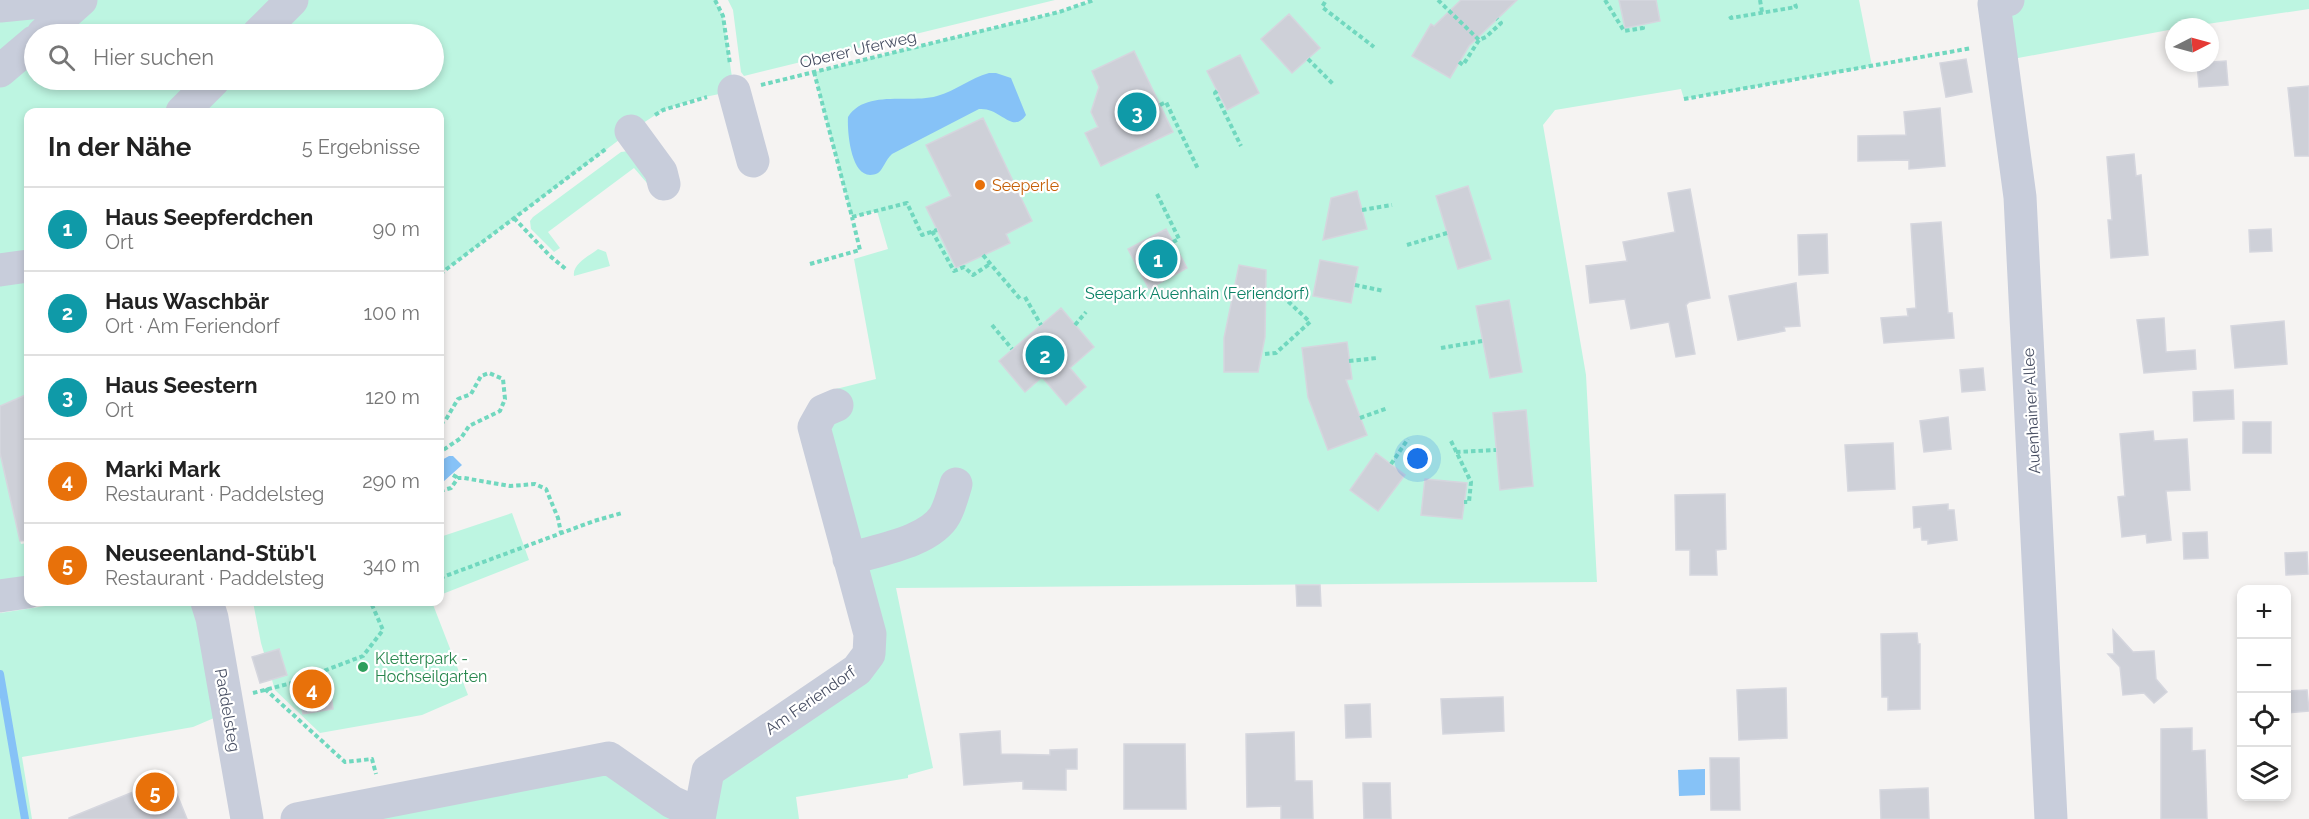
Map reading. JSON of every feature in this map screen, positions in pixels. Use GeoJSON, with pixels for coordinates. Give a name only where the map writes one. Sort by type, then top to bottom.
{"type":"FeatureCollection","features":[{"type":"Feature","properties":{"kind":"street"},"geometry":{"type":"LineString","coordinates":[[0,6],[61,0]]}},
{"type":"Feature","properties":{"kind":"street"},"geometry":{"type":"LineString","coordinates":[[54,24],[81,0]]}},
{"type":"Feature","properties":{"kind":"street"},"geometry":{"type":"LineString","coordinates":[[268,24],[292,0]]}},
{"type":"Feature","properties":{"kind":"street","name":"Auenhainer Allee"},"geometry":{"type":"LineString","coordinates":[[2001,2],[2000,43],[2020,197],[2051,819]]}},
{"type":"Feature","properties":{"kind":"street"},"geometry":{"type":"LineString","coordinates":[[0,71],[24,51]]}},
{"type":"Feature","properties":{"kind":"street"},"geometry":{"type":"LineString","coordinates":[[186,108],[204,90]]}},
{"type":"Feature","properties":{"kind":"street"},"geometry":{"type":"LineString","coordinates":[[734,91],[753,161]]}},
{"type":"Feature","properties":{"kind":"street"},"geometry":{"type":"LineString","coordinates":[[631,131],[661,172],[664,184]]}},
{"type":"Feature","properties":{"kind":"street"},"geometry":{"type":"LineString","coordinates":[[0,270],[24,267]]}},
{"type":"Feature","properties":{"kind":"street","name":"Am Feriendorf"},"geometry":{"type":"LineString","coordinates":[[699,817],[708,771],[857,670],[869,654],[870,634],[814,427],[824,411],[837,405]]}},
{"type":"Feature","properties":{"kind":"street"},"geometry":{"type":"LineString","coordinates":[[849,559],[909,541],[929,532],[944,516],[956,484]]}},
{"type":"Feature","properties":{"kind":"street"},"geometry":{"type":"LineString","coordinates":[[0,596],[24,593]]}},
{"type":"Feature","properties":{"kind":"street","name":"Paddelsteg"},"geometry":{"type":"LineString","coordinates":[[208,606],[213,618],[247,819]]}},
{"type":"Feature","properties":{"kind":"street"},"geometry":{"type":"LineString","coordinates":[[297,819],[609,758],[672,802],[699,817]]}},
{"type":"Feature","properties":{"kind":"path"},"geometry":{"type":"LineString","coordinates":[[716,0],[723,16],[734,91]]}},
{"type":"Feature","properties":{"kind":"path","name":"Oberer Uferweg"},"geometry":{"type":"LineString","coordinates":[[444,271],[631,131],[663,110],[695,99],[1059,12],[1094,0]]}},
{"type":"Feature","properties":{"kind":"path"},"geometry":{"type":"LineString","coordinates":[[1438,0],[1479,40]]}},
{"type":"Feature","properties":{"kind":"path"},"geometry":{"type":"LineString","coordinates":[[1605,0],[1624,31],[1643,28],[1642,24]]}},
{"type":"Feature","properties":{"kind":"path"},"geometry":{"type":"LineString","coordinates":[[1760,0],[1762,12]]}},
{"type":"Feature","properties":{"kind":"path"},"geometry":{"type":"LineString","coordinates":[[1325,3],[1322,7],[1374,46]]}},
{"type":"Feature","properties":{"kind":"path"},"geometry":{"type":"LineString","coordinates":[[1730,16],[1731,18],[1796,7],[1795,4]]}},
{"type":"Feature","properties":{"kind":"path"},"geometry":{"type":"LineString","coordinates":[[1459,62],[1463,65],[1479,40],[1486,37],[1501,23],[1497,19]]}},
{"type":"Feature","properties":{"kind":"path"},"geometry":{"type":"LineString","coordinates":[[1684,99],[2000,43]]}},
{"type":"Feature","properties":{"kind":"path"},"geometry":{"type":"LineString","coordinates":[[1308,59],[1334,86]]}},
{"type":"Feature","properties":{"kind":"path"},"geometry":{"type":"LineString","coordinates":[[810,264],[860,250],[814,72]]}},
{"type":"Feature","properties":{"kind":"path"},"geometry":{"type":"LineString","coordinates":[[1217,91],[1215,93],[1241,146]]}},
{"type":"Feature","properties":{"kind":"path"},"geometry":{"type":"LineString","coordinates":[[1160,105],[1166,102],[1198,169]]}},
{"type":"Feature","properties":{"kind":"path"},"geometry":{"type":"LineString","coordinates":[[1157,194],[1179,239],[1173,242]]}},
{"type":"Feature","properties":{"kind":"path"},"geometry":{"type":"LineString","coordinates":[[852,217],[907,203],[922,235],[935,230],[954,271],[964,267],[973,275],[990,264]]}},
{"type":"Feature","properties":{"kind":"path"},"geometry":{"type":"LineString","coordinates":[[1362,210],[1392,205]]}},
{"type":"Feature","properties":{"kind":"path"},"geometry":{"type":"LineString","coordinates":[[514,218],[550,256],[567,270]]}},
{"type":"Feature","properties":{"kind":"path"},"geometry":{"type":"LineString","coordinates":[[1407,245],[1447,233]]}},
{"type":"Feature","properties":{"kind":"path"},"geometry":{"type":"LineString","coordinates":[[983,255],[1023,298],[1041,325]]}},
{"type":"Feature","properties":{"kind":"path"},"geometry":{"type":"LineString","coordinates":[[1355,285],[1384,291]]}},
{"type":"Feature","properties":{"kind":"path"},"geometry":{"type":"LineString","coordinates":[[1265,354],[1276,353],[1310,322],[1276,290]]}},
{"type":"Feature","properties":{"kind":"path"},"geometry":{"type":"LineString","coordinates":[[1075,325],[1086,312]]}},
{"type":"Feature","properties":{"kind":"path"},"geometry":{"type":"LineString","coordinates":[[992,325],[1012,350]]}},
{"type":"Feature","properties":{"kind":"path"},"geometry":{"type":"LineString","coordinates":[[1442,348],[1482,341]]}},
{"type":"Feature","properties":{"kind":"path"},"geometry":{"type":"LineString","coordinates":[[1349,361],[1377,358]]}},
{"type":"Feature","properties":{"kind":"path"},"geometry":{"type":"LineString","coordinates":[[444,421],[458,399],[471,394],[481,376],[489,373],[503,379],[505,399],[500,411],[470,426],[461,438],[444,450]]}},
{"type":"Feature","properties":{"kind":"path"},"geometry":{"type":"LineString","coordinates":[[1360,418],[1388,408]]}},
{"type":"Feature","properties":{"kind":"path"},"geometry":{"type":"LineString","coordinates":[[1391,464],[1408,440]]}},
{"type":"Feature","properties":{"kind":"path"},"geometry":{"type":"LineString","coordinates":[[1451,441],[1470,482],[1469,502],[1464,502]]}},
{"type":"Feature","properties":{"kind":"path"},"geometry":{"type":"LineString","coordinates":[[1456,452],[1496,450]]}},
{"type":"Feature","properties":{"kind":"path"},"geometry":{"type":"LineString","coordinates":[[453,475],[458,478],[510,486],[535,484],[541,486],[546,489],[558,518],[561,533]]}},
{"type":"Feature","properties":{"kind":"path"},"geometry":{"type":"LineString","coordinates":[[444,490],[452,488],[458,478]]}},
{"type":"Feature","properties":{"kind":"path"},"geometry":{"type":"LineString","coordinates":[[444,577],[622,513]]}},
{"type":"Feature","properties":{"kind":"path"},"geometry":{"type":"LineString","coordinates":[[227,703],[264,688],[292,683],[363,656],[383,630],[372,606]]}},
{"type":"Feature","properties":{"kind":"path"},"geometry":{"type":"LineString","coordinates":[[264,688],[345,762],[372,759],[382,801]]}},
{"type":"Feature","properties":{"kind":"green space"},"geometry":{"type":"Polygon","coordinates":[[[0,0],[715,0],[723,16],[734,91],[695,99],[663,110],[631,131],[444,271],[444,108],[24,108],[24,396],[0,406],[0,0]]]}},
{"type":"Feature","properties":{"kind":"green space"},"geometry":{"type":"Polygon","coordinates":[[[728,0],[1055,0],[744,76],[741,72],[733,10],[728,0]]]}},
{"type":"Feature","properties":{"kind":"green space","name":"Seepark Auenhain (Feriendorf)"},"geometry":{"type":"Polygon","coordinates":[[[1094,0],[1859,0],[1872,66],[1684,99],[1681,89],[1555,110],[1543,125],[1586,375],[1597,582],[896,588],[933,768],[908,775],[908,778],[796,797],[799,819],[297,819],[609,758],[699,814],[708,771],[869,654],[814,427],[832,390],[876,379],[854,259],[888,249],[877,211],[852,217],[814,72],[1059,12],[1094,0]]]}},
{"type":"Feature","properties":{"kind":"green space"},"geometry":{"type":"Polygon","coordinates":[[[1993,0],[2309,0],[2309,9],[2219,22],[2219,18],[2165,18],[2165,31],[2002,61],[1993,0]]]}},
{"type":"Feature","properties":{"kind":"green space"},"geometry":{"type":"Polygon","coordinates":[[[629,151],[653,178],[647,183],[634,168],[548,232],[560,248],[554,252],[531,229],[530,221],[621,152],[629,151]]]}},
{"type":"Feature","properties":{"kind":"green space"},"geometry":{"type":"Polygon","coordinates":[[[598,249],[606,252],[610,266],[574,276],[578,264],[598,249]]]}},
{"type":"Feature","properties":{"kind":"green space"},"geometry":{"type":"Polygon","coordinates":[[[0,453],[21,544],[24,544],[24,593],[0,596],[0,453]]]}},
{"type":"Feature","properties":{"kind":"green space"},"geometry":{"type":"Polygon","coordinates":[[[512,513],[529,560],[444,593],[444,536],[512,513]]]}},
{"type":"Feature","properties":{"kind":"green space"},"geometry":{"type":"Polygon","coordinates":[[[45,606],[193,606],[199,616],[214,718],[193,727],[22,757],[32,819],[0,819],[0,613],[45,606]]]}},
{"type":"Feature","properties":{"kind":"green space","name":"Kletterpark - Hochseilgarten"},"geometry":{"type":"Polygon","coordinates":[[[254,606],[434,606],[468,695],[422,715],[320,733],[275,690],[261,643],[254,606]]]}},
{"type":"Feature","properties":{"kind":"water"},"geometry":{"type":"Polygon","coordinates":[[[989,73],[1011,78],[1026,115],[1021,120],[1011,121],[994,112],[979,109],[892,154],[878,173],[869,175],[862,172],[856,165],[850,144],[848,117],[856,108],[877,100],[937,96],[989,73]]]}},
{"type":"Feature","properties":{"kind":"water"},"geometry":{"type":"Polygon","coordinates":[[[453,456],[462,465],[444,481],[444,459],[453,456]]]}},
{"type":"Feature","properties":{"kind":"water"},"geometry":{"type":"Polygon","coordinates":[[[1705,769],[1705,795],[1679,796],[1678,770],[1705,769]]]}},
{"type":"Feature","properties":{"kind":"building"},"geometry":{"type":"Polygon","coordinates":[[[1461,0],[1517,0],[1469,46],[1450,78],[1412,56],[1431,24],[1434,26],[1461,0]]]}},
{"type":"Feature","properties":{"kind":"building"},"geometry":{"type":"Polygon","coordinates":[[[1619,0],[1656,0],[1660,21],[1625,28],[1619,0]]]}},
{"type":"Feature","properties":{"kind":"building"},"geometry":{"type":"Polygon","coordinates":[[[1289,14],[1320,48],[1292,73],[1261,39],[1289,14]]]}},
{"type":"Feature","properties":{"kind":"building"},"geometry":{"type":"Polygon","coordinates":[[[1134,51],[1173,132],[1101,166],[1085,133],[1098,127],[1091,112],[1099,87],[1092,71],[1134,51]]]}},
{"type":"Feature","properties":{"kind":"building"},"geometry":{"type":"Polygon","coordinates":[[[1240,55],[1259,93],[1227,110],[1207,71],[1240,55]]]}},
{"type":"Feature","properties":{"kind":"building"},"geometry":{"type":"Polygon","coordinates":[[[1966,59],[1972,92],[1946,97],[1940,63],[1966,59]]]}},
{"type":"Feature","properties":{"kind":"building"},"geometry":{"type":"Polygon","coordinates":[[[2219,61],[2226,61],[2228,85],[2199,87],[2198,72],[2219,72],[2219,61]]]}},
{"type":"Feature","properties":{"kind":"building"},"geometry":{"type":"Polygon","coordinates":[[[2309,86],[2309,156],[2295,156],[2288,88],[2309,86]]]}},
{"type":"Feature","properties":{"kind":"building"},"geometry":{"type":"Polygon","coordinates":[[[1940,108],[1945,166],[1909,169],[1909,160],[1858,161],[1858,136],[1906,135],[1904,112],[1940,108]]]}},
{"type":"Feature","properties":{"kind":"building","name":"Seeperle"},"geometry":{"type":"Polygon","coordinates":[[[983,118],[1032,221],[1006,234],[1010,243],[956,268],[926,207],[951,196],[926,145],[983,118]]]}},
{"type":"Feature","properties":{"kind":"building"},"geometry":{"type":"Polygon","coordinates":[[[2134,154],[2136,176],[2141,175],[2148,255],[2111,258],[2108,220],[2112,220],[2107,157],[2134,154]]]}},
{"type":"Feature","properties":{"kind":"building"},"geometry":{"type":"Polygon","coordinates":[[[1468,186],[1491,259],[1458,269],[1436,196],[1468,186]]]}},
{"type":"Feature","properties":{"kind":"building"},"geometry":{"type":"Polygon","coordinates":[[[1690,189],[1710,298],[1689,302],[1686,305],[1695,354],[1676,357],[1669,322],[1631,329],[1625,299],[1590,303],[1586,266],[1627,261],[1623,242],[1675,232],[1668,193],[1690,189]]]}},
{"type":"Feature","properties":{"kind":"building"},"geometry":{"type":"Polygon","coordinates":[[[1357,191],[1367,229],[1323,240],[1331,198],[1357,191]]]}},
{"type":"Feature","properties":{"kind":"building"},"geometry":{"type":"Polygon","coordinates":[[[1941,222],[1948,313],[1952,313],[1954,338],[1884,343],[1881,318],[1908,316],[1907,309],[1916,308],[1911,224],[1941,222]]]}},
{"type":"Feature","properties":{"kind":"building"},"geometry":{"type":"Polygon","coordinates":[[[1166,229],[1187,268],[1149,289],[1128,249],[1166,229]]]}},
{"type":"Feature","properties":{"kind":"building"},"geometry":{"type":"Polygon","coordinates":[[[2271,229],[2272,251],[2250,252],[2249,230],[2271,229]]]}},
{"type":"Feature","properties":{"kind":"building"},"geometry":{"type":"Polygon","coordinates":[[[1827,234],[1828,273],[1799,275],[1798,235],[1827,234]]]}},
{"type":"Feature","properties":{"kind":"building"},"geometry":{"type":"Polygon","coordinates":[[[1320,260],[1358,267],[1351,303],[1313,296],[1320,260]]]}},
{"type":"Feature","properties":{"kind":"building"},"geometry":{"type":"Polygon","coordinates":[[[1239,265],[1266,270],[1265,337],[1258,372],[1224,372],[1224,338],[1239,265]]]}},
{"type":"Feature","properties":{"kind":"building"},"geometry":{"type":"Polygon","coordinates":[[[1796,283],[1800,326],[1784,327],[1785,331],[1738,340],[1729,296],[1796,283]]]}},
{"type":"Feature","properties":{"kind":"building"},"geometry":{"type":"Polygon","coordinates":[[[1509,300],[1522,372],[1490,378],[1476,306],[1509,300]]]}},
{"type":"Feature","properties":{"kind":"building"},"geometry":{"type":"Polygon","coordinates":[[[1061,308],[1094,347],[1070,368],[1086,387],[1066,405],[1042,377],[1025,392],[999,361],[1061,308]]]}},
{"type":"Feature","properties":{"kind":"building"},"geometry":{"type":"Polygon","coordinates":[[[2164,318],[2166,352],[2195,350],[2196,369],[2144,373],[2137,320],[2164,318]]]}},
{"type":"Feature","properties":{"kind":"building"},"geometry":{"type":"Polygon","coordinates":[[[2284,321],[2287,364],[2235,368],[2231,326],[2284,321]]]}},
{"type":"Feature","properties":{"kind":"building"},"geometry":{"type":"Polygon","coordinates":[[[1347,342],[1352,379],[1346,380],[1367,435],[1328,450],[1308,397],[1302,348],[1347,342]]]}},
{"type":"Feature","properties":{"kind":"building"},"geometry":{"type":"Polygon","coordinates":[[[1983,368],[1985,390],[1962,392],[1960,370],[1983,368]]]}},
{"type":"Feature","properties":{"kind":"building"},"geometry":{"type":"Polygon","coordinates":[[[2233,390],[2234,419],[2194,421],[2193,392],[2233,390]]]}},
{"type":"Feature","properties":{"kind":"building"},"geometry":{"type":"Polygon","coordinates":[[[24,396],[24,540],[20,541],[0,453],[0,406],[24,396]]]}},
{"type":"Feature","properties":{"kind":"building"},"geometry":{"type":"Polygon","coordinates":[[[1526,410],[1533,486],[1500,490],[1493,413],[1526,410]]]}},
{"type":"Feature","properties":{"kind":"building"},"geometry":{"type":"Polygon","coordinates":[[[1948,417],[1951,449],[1924,452],[1920,421],[1948,417]]]}},
{"type":"Feature","properties":{"kind":"building"},"geometry":{"type":"Polygon","coordinates":[[[2243,422],[2271,422],[2271,453],[2243,453],[2243,422]]]}},
{"type":"Feature","properties":{"kind":"building"},"geometry":{"type":"Polygon","coordinates":[[[2153,431],[2154,441],[2187,439],[2190,490],[2166,491],[2171,540],[2147,543],[2146,534],[2122,537],[2118,497],[2125,496],[2120,434],[2153,431]]]}},
{"type":"Feature","properties":{"kind":"building"},"geometry":{"type":"Polygon","coordinates":[[[1893,443],[1895,489],[1848,491],[1845,445],[1893,443]]]}},
{"type":"Feature","properties":{"kind":"building"},"geometry":{"type":"Polygon","coordinates":[[[1376,453],[1405,475],[1378,511],[1350,490],[1376,453]]]}},
{"type":"Feature","properties":{"kind":"building"},"geometry":{"type":"Polygon","coordinates":[[[1425,479],[1467,483],[1462,519],[1421,515],[1425,479]]]}},
{"type":"Feature","properties":{"kind":"building"},"geometry":{"type":"Polygon","coordinates":[[[1725,494],[1726,549],[1716,550],[1717,575],[1690,575],[1690,550],[1676,550],[1675,495],[1725,494]]]}},
{"type":"Feature","properties":{"kind":"building"},"geometry":{"type":"Polygon","coordinates":[[[1948,504],[1948,510],[1954,510],[1957,540],[1928,544],[1928,540],[1922,540],[1921,527],[1914,528],[1913,507],[1948,504]]]}},
{"type":"Feature","properties":{"kind":"building"},"geometry":{"type":"Polygon","coordinates":[[[2207,532],[2208,558],[2184,559],[2183,533],[2207,532]]]}},
{"type":"Feature","properties":{"kind":"building"},"geometry":{"type":"Polygon","coordinates":[[[2307,552],[2308,574],[2286,575],[2285,553],[2307,552]]]}},
{"type":"Feature","properties":{"kind":"building"},"geometry":{"type":"Polygon","coordinates":[[[1296,585],[1320,585],[1321,606],[1297,606],[1296,585]]]}},
{"type":"Feature","properties":{"kind":"building"},"geometry":{"type":"Polygon","coordinates":[[[2113,630],[2133,652],[2154,651],[2156,679],[2167,692],[2154,703],[2144,693],[2123,695],[2120,667],[2108,654],[2114,654],[2113,630]]]}},
{"type":"Feature","properties":{"kind":"building"},"geometry":{"type":"Polygon","coordinates":[[[1917,633],[1918,644],[1920,644],[1920,709],[1888,710],[1888,697],[1882,697],[1881,634],[1917,633]]]}},
{"type":"Feature","properties":{"kind":"building"},"geometry":{"type":"Polygon","coordinates":[[[279,649],[287,675],[260,683],[252,657],[279,649]]]}},
{"type":"Feature","properties":{"kind":"building"},"geometry":{"type":"Polygon","coordinates":[[[329,682],[333,709],[303,714],[298,686],[329,682]]]}},
{"type":"Feature","properties":{"kind":"building"},"geometry":{"type":"Polygon","coordinates":[[[1786,688],[1787,738],[1739,740],[1737,690],[1786,688]]]}},
{"type":"Feature","properties":{"kind":"building"},"geometry":{"type":"Polygon","coordinates":[[[2307,690],[2309,711],[2291,713],[2291,691],[2307,690]]]}},
{"type":"Feature","properties":{"kind":"building"},"geometry":{"type":"Polygon","coordinates":[[[1503,697],[1504,731],[1443,734],[1441,699],[1503,697]]]}},
{"type":"Feature","properties":{"kind":"building"},"geometry":{"type":"Polygon","coordinates":[[[1370,704],[1371,737],[1346,738],[1345,705],[1370,704]]]}},
{"type":"Feature","properties":{"kind":"building"},"geometry":{"type":"Polygon","coordinates":[[[2192,728],[2192,751],[2205,750],[2207,819],[2161,819],[2161,729],[2192,728]]]}},
{"type":"Feature","properties":{"kind":"building"},"geometry":{"type":"Polygon","coordinates":[[[1000,731],[1001,754],[1050,755],[1050,750],[1077,749],[1077,769],[1066,769],[1066,790],[1023,789],[1023,781],[964,785],[960,734],[1000,731]]]}},
{"type":"Feature","properties":{"kind":"building"},"geometry":{"type":"Polygon","coordinates":[[[1294,732],[1295,781],[1312,781],[1313,819],[1281,819],[1281,806],[1247,807],[1246,734],[1294,732]]]}},
{"type":"Feature","properties":{"kind":"building"},"geometry":{"type":"Polygon","coordinates":[[[1124,744],[1185,744],[1186,809],[1124,809],[1124,744]]]}},
{"type":"Feature","properties":{"kind":"building"},"geometry":{"type":"Polygon","coordinates":[[[1710,758],[1739,758],[1740,810],[1711,810],[1710,758]]]}},
{"type":"Feature","properties":{"kind":"building"},"geometry":{"type":"Polygon","coordinates":[[[170,777],[187,819],[69,819],[69,818],[170,777]]]}},
{"type":"Feature","properties":{"kind":"building"},"geometry":{"type":"Polygon","coordinates":[[[1363,783],[1390,783],[1391,819],[1364,819],[1363,783]]]}},
{"type":"Feature","properties":{"kind":"building"},"geometry":{"type":"Polygon","coordinates":[[[1928,788],[1929,819],[1881,819],[1880,790],[1928,788]]]}},
{"type":"Feature","properties":{"kind":"waterway"},"geometry":{"type":"LineString","coordinates":[[0,674],[25,819]]}},
{"type":"Feature","properties":{"kind":"place","name":"Haus Seestern"},"geometry":{"type":"Point","coordinates":[1137,112]}},
{"type":"Feature","properties":{"kind":"place","name":"Seeperle"},"geometry":{"type":"Point","coordinates":[980,185]}},
{"type":"Feature","properties":{"kind":"place","name":"Haus Seepferdchen"},"geometry":{"type":"Point","coordinates":[1158,259]}},
{"type":"Feature","properties":{"kind":"place","name":"Haus Waschbär"},"geometry":{"type":"Point","coordinates":[1045,355]}},
{"type":"Feature","properties":{"kind":"place","name":"Kletterpark - Hochseilgarten"},"geometry":{"type":"Point","coordinates":[363,667]}},
{"type":"Feature","properties":{"kind":"place","name":"Marki Mark"},"geometry":{"type":"Point","coordinates":[312,689]}},
{"type":"Feature","properties":{"kind":"place","name":"Neuseenland-Stüb'l"},"geometry":{"type":"Point","coordinates":[155,792]}}]}
